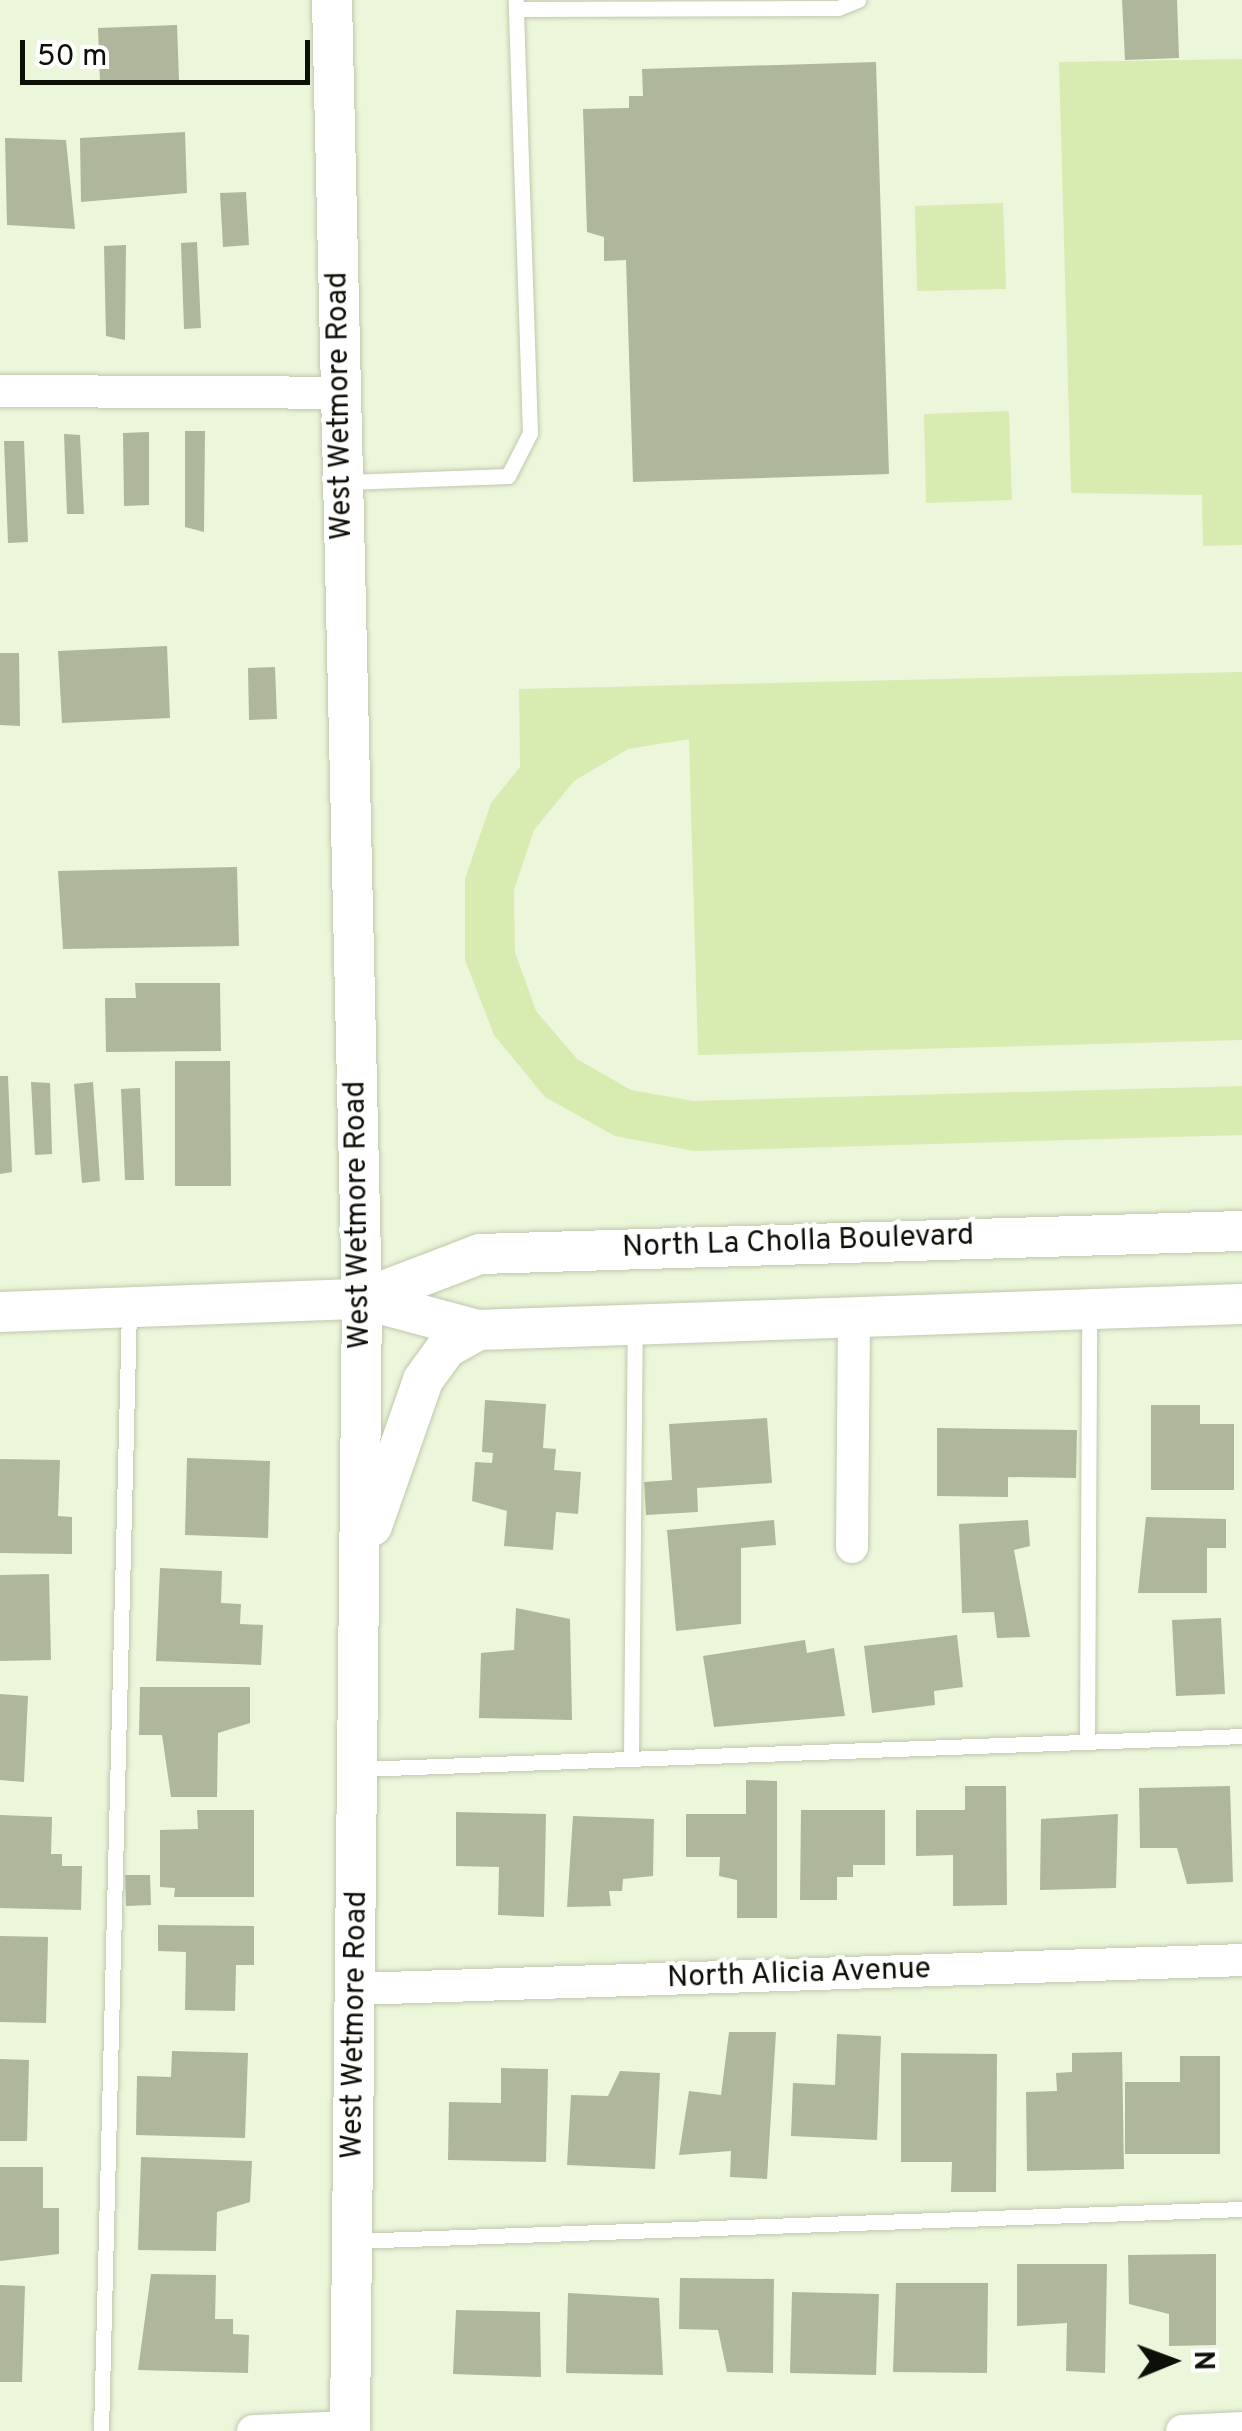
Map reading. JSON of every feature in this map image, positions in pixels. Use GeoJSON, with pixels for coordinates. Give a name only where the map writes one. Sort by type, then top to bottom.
{"type":"FeatureCollection","features":[{"type":"Feature","properties":{"kind":"street","name":"West Wetmore Road"},"geometry":{"type":"LineString","coordinates":[[332,0],[362,1299],[350,2429]]}},
{"type":"Feature","properties":{"kind":"street"},"geometry":{"type":"LineString","coordinates":[[0,391],[341,393]]}},
{"type":"Feature","properties":{"kind":"street","name":"North La Cholla Boulevard"},"geometry":{"type":"LineString","coordinates":[[362,1299],[480,1254],[1242,1230]]}},
{"type":"Feature","properties":{"kind":"street","name":"North La Cholla Boulevard"},"geometry":{"type":"LineString","coordinates":[[0,1312],[362,1299],[478,1330],[1242,1304]]}},
{"type":"Feature","properties":{"kind":"street"},"geometry":{"type":"LineString","coordinates":[[852,1547],[854,1316]]}},
{"type":"Feature","properties":{"kind":"street"},"geometry":{"type":"LineString","coordinates":[[362,1554],[423,1380],[446,1348],[478,1330]]}},
{"type":"Feature","properties":{"kind":"street","name":"North Alicia Avenue"},"geometry":{"type":"LineString","coordinates":[[356,1989],[1242,1960]]}},
{"type":"Feature","properties":{"kind":"street"},"geometry":{"type":"LineString","coordinates":[[1182,2431],[1242,2428]]}},
{"type":"Feature","properties":{"kind":"street"},"geometry":{"type":"LineString","coordinates":[[254,2431],[350,2429]]}},
{"type":"Feature","properties":{"kind":"lane"},"geometry":{"type":"LineString","coordinates":[[343,482],[508,476],[530,433],[516,4],[838,8],[858,0]]}},
{"type":"Feature","properties":{"kind":"lane"},"geometry":{"type":"LineString","coordinates":[[100,2431],[130,1307]]}},
{"type":"Feature","properties":{"kind":"lane"},"geometry":{"type":"LineString","coordinates":[[1086,1742],[1089,1309]]}},
{"type":"Feature","properties":{"kind":"lane"},"geometry":{"type":"LineString","coordinates":[[631,1758],[635,1325]]}},
{"type":"Feature","properties":{"kind":"lane"},"geometry":{"type":"LineString","coordinates":[[360,1769],[1242,1736]]}},
{"type":"Feature","properties":{"kind":"lane"},"geometry":{"type":"LineString","coordinates":[[352,2241],[1242,2208]]}},
{"type":"Feature","properties":{"kind":"green space"},"geometry":{"type":"Polygon","coordinates":[[[1242,59],[1242,545],[1203,546],[1202,495],[1071,493],[1059,62],[1242,59]]]}},
{"type":"Feature","properties":{"kind":"green space"},"geometry":{"type":"Polygon","coordinates":[[[1003,203],[1006,289],[917,291],[915,206],[1003,203]]]}},
{"type":"Feature","properties":{"kind":"green space"},"geometry":{"type":"Polygon","coordinates":[[[1009,411],[1012,500],[926,503],[924,414],[1009,411]]]}},
{"type":"Feature","properties":{"kind":"green space"},"geometry":{"type":"Polygon","coordinates":[[[1242,672],[1242,1040],[698,1055],[689,739],[628,749],[574,781],[534,830],[514,890],[515,952],[536,1011],[577,1059],[631,1090],[693,1101],[1242,1086],[1242,1135],[694,1151],[615,1136],[545,1097],[494,1035],[465,960],[465,879],[491,803],[520,767],[519,689],[1242,672]]]}},
{"type":"Feature","properties":{"kind":"building"},"geometry":{"type":"Polygon","coordinates":[[[1122,0],[1177,0],[1179,58],[1125,60],[1122,0]]]}},
{"type":"Feature","properties":{"kind":"building"},"geometry":{"type":"Polygon","coordinates":[[[177,25],[179,80],[100,83],[98,28],[177,25]]]}},
{"type":"Feature","properties":{"kind":"building"},"geometry":{"type":"Polygon","coordinates":[[[876,62],[889,474],[633,482],[626,260],[604,261],[604,237],[587,232],[583,109],[629,108],[629,96],[643,96],[642,69],[876,62]]]}},
{"type":"Feature","properties":{"kind":"building"},"geometry":{"type":"Polygon","coordinates":[[[185,132],[187,193],[81,202],[80,138],[185,132]]]}},
{"type":"Feature","properties":{"kind":"building"},"geometry":{"type":"Polygon","coordinates":[[[5,138],[66,140],[75,229],[7,225],[5,138]]]}},
{"type":"Feature","properties":{"kind":"building"},"geometry":{"type":"Polygon","coordinates":[[[246,192],[249,245],[223,247],[220,193],[246,192]]]}},
{"type":"Feature","properties":{"kind":"building"},"geometry":{"type":"Polygon","coordinates":[[[197,242],[201,328],[184,329],[181,243],[197,242]]]}},
{"type":"Feature","properties":{"kind":"building"},"geometry":{"type":"Polygon","coordinates":[[[126,245],[125,340],[106,336],[104,246],[126,245]]]}},
{"type":"Feature","properties":{"kind":"building"},"geometry":{"type":"Polygon","coordinates":[[[185,431],[205,431],[204,532],[185,527],[185,431]]]}},
{"type":"Feature","properties":{"kind":"building"},"geometry":{"type":"Polygon","coordinates":[[[149,432],[149,505],[124,506],[123,433],[149,432]]]}},
{"type":"Feature","properties":{"kind":"building"},"geometry":{"type":"Polygon","coordinates":[[[64,434],[80,435],[84,514],[67,514],[64,434]]]}},
{"type":"Feature","properties":{"kind":"building"},"geometry":{"type":"Polygon","coordinates":[[[4,441],[24,441],[28,542],[8,543],[4,441]]]}},
{"type":"Feature","properties":{"kind":"building"},"geometry":{"type":"Polygon","coordinates":[[[167,646],[170,718],[62,723],[58,651],[167,646]]]}},
{"type":"Feature","properties":{"kind":"building"},"geometry":{"type":"Polygon","coordinates":[[[0,653],[19,653],[20,726],[0,725],[0,653]]]}},
{"type":"Feature","properties":{"kind":"building"},"geometry":{"type":"Polygon","coordinates":[[[275,667],[277,719],[249,720],[248,668],[275,667]]]}},
{"type":"Feature","properties":{"kind":"building"},"geometry":{"type":"Polygon","coordinates":[[[237,867],[239,946],[63,949],[58,871],[237,867]]]}},
{"type":"Feature","properties":{"kind":"building"},"geometry":{"type":"Polygon","coordinates":[[[135,983],[220,983],[221,1051],[106,1052],[105,998],[136,998],[135,983]]]}},
{"type":"Feature","properties":{"kind":"building"},"geometry":{"type":"Polygon","coordinates":[[[175,1061],[230,1061],[231,1186],[175,1186],[175,1061]]]}},
{"type":"Feature","properties":{"kind":"building"},"geometry":{"type":"Polygon","coordinates":[[[0,1076],[8,1076],[12,1172],[0,1174],[0,1076]]]}},
{"type":"Feature","properties":{"kind":"building"},"geometry":{"type":"Polygon","coordinates":[[[31,1082],[50,1083],[52,1154],[35,1155],[31,1082]]]}},
{"type":"Feature","properties":{"kind":"building"},"geometry":{"type":"Polygon","coordinates":[[[93,1082],[100,1181],[82,1183],[74,1084],[93,1082]]]}},
{"type":"Feature","properties":{"kind":"building"},"geometry":{"type":"Polygon","coordinates":[[[140,1088],[144,1180],[125,1180],[121,1089],[140,1088]]]}},
{"type":"Feature","properties":{"kind":"building"},"geometry":{"type":"Polygon","coordinates":[[[485,1400],[546,1404],[543,1448],[556,1449],[554,1470],[581,1472],[578,1514],[556,1512],[553,1550],[504,1546],[507,1511],[472,1501],[475,1462],[492,1463],[493,1453],[482,1452],[485,1400]]]}},
{"type":"Feature","properties":{"kind":"building"},"geometry":{"type":"Polygon","coordinates":[[[1151,1405],[1200,1405],[1200,1424],[1234,1424],[1234,1490],[1151,1490],[1151,1405]]]}},
{"type":"Feature","properties":{"kind":"building"},"geometry":{"type":"Polygon","coordinates":[[[767,1418],[772,1483],[697,1488],[698,1512],[646,1515],[644,1482],[672,1480],[669,1424],[767,1418]]]}},
{"type":"Feature","properties":{"kind":"building"},"geometry":{"type":"Polygon","coordinates":[[[937,1428],[1077,1430],[1076,1478],[1008,1477],[1008,1497],[937,1496],[937,1428]]]}},
{"type":"Feature","properties":{"kind":"building"},"geometry":{"type":"Polygon","coordinates":[[[187,1458],[270,1461],[268,1538],[185,1535],[187,1458]]]}},
{"type":"Feature","properties":{"kind":"building"},"geometry":{"type":"Polygon","coordinates":[[[0,1459],[60,1460],[58,1516],[72,1517],[72,1554],[0,1553],[0,1459]]]}},
{"type":"Feature","properties":{"kind":"building"},"geometry":{"type":"Polygon","coordinates":[[[1146,1517],[1226,1519],[1226,1548],[1207,1548],[1207,1593],[1138,1593],[1146,1517]]]}},
{"type":"Feature","properties":{"kind":"building"},"geometry":{"type":"Polygon","coordinates":[[[774,1520],[776,1545],[741,1548],[741,1624],[676,1631],[667,1530],[774,1520]]]}},
{"type":"Feature","properties":{"kind":"building"},"geometry":{"type":"Polygon","coordinates":[[[1028,1520],[1030,1546],[1014,1550],[1030,1637],[997,1638],[994,1612],[962,1613],[959,1524],[1028,1520]]]}},
{"type":"Feature","properties":{"kind":"building"},"geometry":{"type":"Polygon","coordinates":[[[160,1568],[222,1571],[221,1603],[241,1604],[240,1624],[263,1625],[261,1665],[156,1661],[160,1568]]]}},
{"type":"Feature","properties":{"kind":"building"},"geometry":{"type":"Polygon","coordinates":[[[49,1574],[51,1660],[0,1661],[0,1575],[49,1574]]]}},
{"type":"Feature","properties":{"kind":"building"},"geometry":{"type":"Polygon","coordinates":[[[516,1608],[570,1619],[572,1720],[479,1718],[481,1653],[514,1650],[516,1608]]]}},
{"type":"Feature","properties":{"kind":"building"},"geometry":{"type":"Polygon","coordinates":[[[1221,1618],[1225,1694],[1176,1696],[1172,1620],[1221,1618]]]}},
{"type":"Feature","properties":{"kind":"building"},"geometry":{"type":"Polygon","coordinates":[[[957,1635],[963,1687],[934,1691],[935,1705],[872,1713],[864,1646],[957,1635]]]}},
{"type":"Feature","properties":{"kind":"building"},"geometry":{"type":"Polygon","coordinates":[[[805,1640],[807,1653],[834,1648],[845,1716],[714,1727],[703,1656],[805,1640]]]}},
{"type":"Feature","properties":{"kind":"building"},"geometry":{"type":"Polygon","coordinates":[[[140,1687],[250,1687],[250,1723],[218,1733],[217,1797],[171,1797],[162,1735],[139,1735],[140,1687]]]}},
{"type":"Feature","properties":{"kind":"building"},"geometry":{"type":"Polygon","coordinates":[[[0,1694],[28,1696],[24,1782],[0,1780],[0,1694]]]}},
{"type":"Feature","properties":{"kind":"building"},"geometry":{"type":"Polygon","coordinates":[[[746,1780],[777,1781],[777,1918],[737,1918],[737,1880],[719,1876],[720,1857],[686,1857],[686,1814],[746,1814],[746,1780]]]}},
{"type":"Feature","properties":{"kind":"building"},"geometry":{"type":"Polygon","coordinates":[[[965,1786],[1006,1786],[1007,1905],[953,1906],[953,1855],[916,1856],[916,1810],[965,1810],[965,1786]]]}},
{"type":"Feature","properties":{"kind":"building"},"geometry":{"type":"Polygon","coordinates":[[[1230,1786],[1233,1882],[1187,1884],[1177,1848],[1140,1848],[1139,1788],[1230,1786]]]}},
{"type":"Feature","properties":{"kind":"building"},"geometry":{"type":"Polygon","coordinates":[[[197,1810],[254,1810],[254,1897],[174,1897],[175,1888],[160,1887],[160,1830],[198,1829],[197,1810]]]}},
{"type":"Feature","properties":{"kind":"building"},"geometry":{"type":"Polygon","coordinates":[[[801,1810],[885,1810],[885,1865],[853,1865],[853,1877],[837,1877],[837,1900],[800,1900],[801,1810]]]}},
{"type":"Feature","properties":{"kind":"building"},"geometry":{"type":"Polygon","coordinates":[[[456,1812],[546,1814],[544,1917],[498,1915],[499,1867],[456,1866],[456,1812]]]}},
{"type":"Feature","properties":{"kind":"building"},"geometry":{"type":"Polygon","coordinates":[[[1118,1814],[1116,1888],[1040,1890],[1041,1819],[1118,1814]]]}},
{"type":"Feature","properties":{"kind":"building"},"geometry":{"type":"Polygon","coordinates":[[[0,1815],[52,1817],[51,1854],[62,1854],[62,1866],[82,1866],[81,1910],[0,1908],[0,1815]]]}},
{"type":"Feature","properties":{"kind":"building"},"geometry":{"type":"Polygon","coordinates":[[[573,1816],[654,1819],[653,1876],[623,1879],[622,1891],[609,1891],[611,1906],[567,1907],[573,1816]]]}},
{"type":"Feature","properties":{"kind":"building"},"geometry":{"type":"Polygon","coordinates":[[[125,1875],[150,1875],[151,1905],[126,1906],[125,1875]]]}},
{"type":"Feature","properties":{"kind":"building"},"geometry":{"type":"Polygon","coordinates":[[[158,1925],[254,1926],[254,1965],[236,1965],[235,2011],[185,2010],[186,1952],[158,1951],[158,1925]]]}},
{"type":"Feature","properties":{"kind":"building"},"geometry":{"type":"Polygon","coordinates":[[[0,1936],[48,1937],[46,2023],[0,2022],[0,1936]]]}},
{"type":"Feature","properties":{"kind":"building"},"geometry":{"type":"Polygon","coordinates":[[[729,2032],[776,2032],[767,2179],[730,2177],[731,2151],[679,2155],[689,2091],[721,2095],[729,2032]]]}},
{"type":"Feature","properties":{"kind":"building"},"geometry":{"type":"Polygon","coordinates":[[[837,2034],[881,2036],[877,2140],[791,2136],[793,2083],[835,2085],[837,2034]]]}},
{"type":"Feature","properties":{"kind":"building"},"geometry":{"type":"Polygon","coordinates":[[[172,2051],[248,2053],[245,2138],[136,2135],[137,2076],[171,2077],[172,2051]]]}},
{"type":"Feature","properties":{"kind":"building"},"geometry":{"type":"Polygon","coordinates":[[[1122,2052],[1124,2169],[1027,2171],[1026,2092],[1057,2091],[1056,2073],[1072,2072],[1072,2053],[1122,2052]]]}},
{"type":"Feature","properties":{"kind":"building"},"geometry":{"type":"Polygon","coordinates":[[[901,2053],[997,2054],[996,2192],[951,2192],[952,2162],[901,2162],[901,2053]]]}},
{"type":"Feature","properties":{"kind":"building"},"geometry":{"type":"Polygon","coordinates":[[[1180,2056],[1220,2056],[1220,2154],[1125,2154],[1125,2082],[1180,2082],[1180,2056]]]}},
{"type":"Feature","properties":{"kind":"building"},"geometry":{"type":"Polygon","coordinates":[[[0,2059],[29,2060],[27,2141],[0,2141],[0,2059]]]}},
{"type":"Feature","properties":{"kind":"building"},"geometry":{"type":"Polygon","coordinates":[[[501,2068],[548,2069],[546,2162],[448,2160],[449,2102],[501,2103],[501,2068]]]}},
{"type":"Feature","properties":{"kind":"building"},"geometry":{"type":"Polygon","coordinates":[[[620,2071],[660,2073],[655,2169],[567,2165],[571,2095],[608,2096],[620,2071]]]}},
{"type":"Feature","properties":{"kind":"building"},"geometry":{"type":"Polygon","coordinates":[[[141,2157],[252,2161],[250,2202],[217,2212],[216,2251],[138,2250],[141,2157]]]}},
{"type":"Feature","properties":{"kind":"building"},"geometry":{"type":"Polygon","coordinates":[[[0,2167],[43,2167],[43,2208],[59,2208],[59,2254],[0,2261],[0,2167]]]}},
{"type":"Feature","properties":{"kind":"building"},"geometry":{"type":"Polygon","coordinates":[[[1216,2254],[1216,2345],[1169,2346],[1169,2314],[1129,2304],[1128,2255],[1216,2254]]]}},
{"type":"Feature","properties":{"kind":"building"},"geometry":{"type":"Polygon","coordinates":[[[1017,2264],[1107,2264],[1105,2373],[1066,2371],[1067,2323],[1017,2326],[1017,2264]]]}},
{"type":"Feature","properties":{"kind":"building"},"geometry":{"type":"Polygon","coordinates":[[[151,2274],[216,2275],[215,2319],[233,2319],[233,2334],[249,2335],[248,2373],[138,2370],[151,2274]]]}},
{"type":"Feature","properties":{"kind":"building"},"geometry":{"type":"Polygon","coordinates":[[[680,2278],[774,2279],[773,2373],[727,2372],[718,2330],[679,2329],[680,2278]]]}},
{"type":"Feature","properties":{"kind":"building"},"geometry":{"type":"Polygon","coordinates":[[[896,2283],[988,2283],[987,2373],[893,2372],[896,2283]]]}},
{"type":"Feature","properties":{"kind":"building"},"geometry":{"type":"Polygon","coordinates":[[[0,2285],[25,2286],[22,2382],[0,2382],[0,2285]]]}},
{"type":"Feature","properties":{"kind":"building"},"geometry":{"type":"Polygon","coordinates":[[[792,2292],[879,2294],[876,2375],[790,2373],[792,2292]]]}},
{"type":"Feature","properties":{"kind":"building"},"geometry":{"type":"Polygon","coordinates":[[[568,2293],[659,2298],[663,2375],[566,2373],[568,2293]]]}},
{"type":"Feature","properties":{"kind":"building"},"geometry":{"type":"Polygon","coordinates":[[[456,2310],[540,2312],[541,2377],[453,2374],[456,2310]]]}}]}
